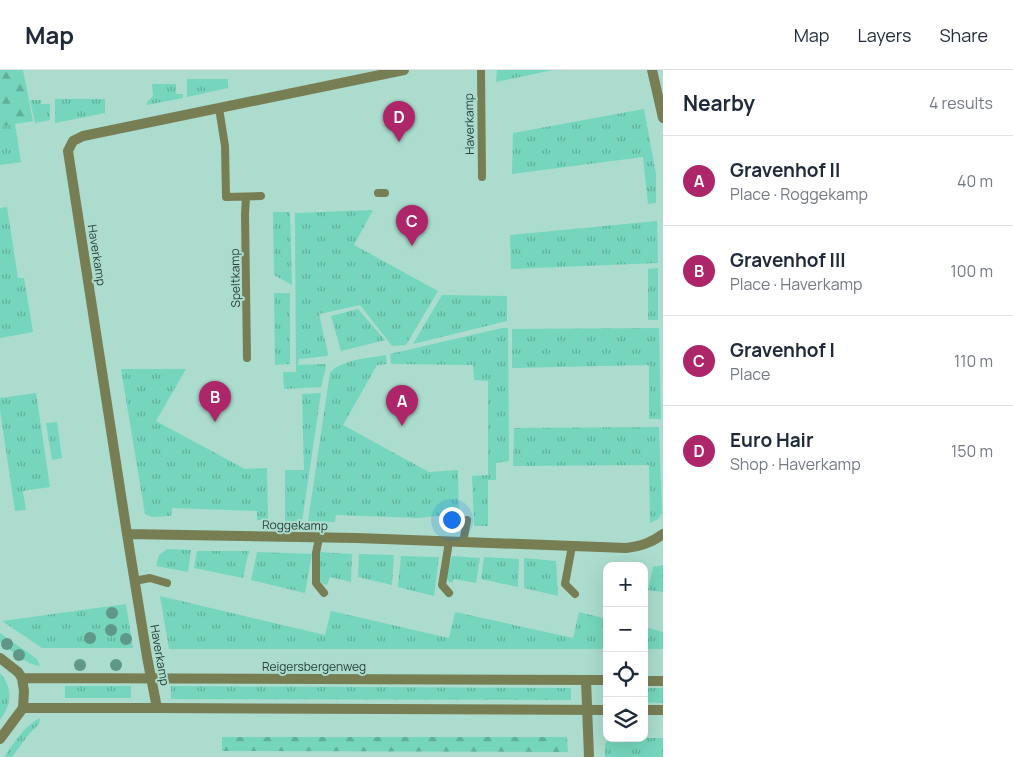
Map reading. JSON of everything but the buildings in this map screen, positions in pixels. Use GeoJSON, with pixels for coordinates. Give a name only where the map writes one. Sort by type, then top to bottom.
{"type":"FeatureCollection","features":[{"type":"Feature","properties":{"kind":"street","name":"Haverkamp"},"geometry":{"type":"LineString","coordinates":[[157,708],[134,582],[68,151],[73,141],[83,136],[403,70]]}},
{"type":"Feature","properties":{"kind":"street"},"geometry":{"type":"LineString","coordinates":[[652,70],[663,118]]}},
{"type":"Feature","properties":{"kind":"street","name":"Roggekamp"},"geometry":{"type":"LineString","coordinates":[[127,534],[626,548],[643,546],[663,534]]}},
{"type":"Feature","properties":{"kind":"street"},"geometry":{"type":"LineString","coordinates":[[0,658],[18,672],[22,678],[24,691],[23,708],[0,739]]}},
{"type":"Feature","properties":{"kind":"street","name":"Reigersbergenweg"},"geometry":{"type":"LineString","coordinates":[[22,678],[603,680]]}},
{"type":"Feature","properties":{"kind":"street"},"geometry":{"type":"LineString","coordinates":[[586,680],[589,757]]}},
{"type":"Feature","properties":{"kind":"street"},"geometry":{"type":"LineString","coordinates":[[648,681],[663,681]]}},
{"type":"Feature","properties":{"kind":"street"},"geometry":{"type":"LineString","coordinates":[[23,708],[603,710]]}},
{"type":"Feature","properties":{"kind":"street"},"geometry":{"type":"LineString","coordinates":[[648,710],[663,710]]}},
{"type":"Feature","properties":{"kind":"lane","name":"Haverkamp"},"geometry":{"type":"LineString","coordinates":[[481,70],[482,177]]}},
{"type":"Feature","properties":{"kind":"lane"},"geometry":{"type":"LineString","coordinates":[[219,108],[225,146],[226,197],[261,196]]}},
{"type":"Feature","properties":{"kind":"lane","name":"Speltkamp"},"geometry":{"type":"LineString","coordinates":[[246,197],[247,358]]}},
{"type":"Feature","properties":{"kind":"lane"},"geometry":{"type":"LineString","coordinates":[[463,543],[467,520]]}},
{"type":"Feature","properties":{"kind":"lane"},"geometry":{"type":"LineString","coordinates":[[319,538],[316,553],[316,583],[324,593]]}},
{"type":"Feature","properties":{"kind":"lane"},"geometry":{"type":"LineString","coordinates":[[449,593],[442,585],[450,542]]}},
{"type":"Feature","properties":{"kind":"lane"},"geometry":{"type":"LineString","coordinates":[[572,546],[565,584],[576,594]]}},
{"type":"Feature","properties":{"kind":"lane"},"geometry":{"type":"LineString","coordinates":[[134,582],[150,578],[166,583]]}},
{"type":"Feature","properties":{"kind":"green space"},"geometry":{"type":"Polygon","coordinates":[[[0,70],[23,70],[33,121],[4,126],[0,130],[0,70]]]}},
{"type":"Feature","properties":{"kind":"green space"},"geometry":{"type":"Polygon","coordinates":[[[497,70],[553,70],[496,82],[497,70]]]}},
{"type":"Feature","properties":{"kind":"green space"},"geometry":{"type":"Polygon","coordinates":[[[187,79],[228,79],[228,88],[187,97],[187,79]]]}},
{"type":"Feature","properties":{"kind":"green space"},"geometry":{"type":"Polygon","coordinates":[[[152,84],[176,84],[176,94],[183,94],[183,98],[147,105],[147,102],[153,96],[152,84]]]}},
{"type":"Feature","properties":{"kind":"green space"},"geometry":{"type":"Polygon","coordinates":[[[55,99],[105,99],[105,113],[55,123],[55,99]]]}},
{"type":"Feature","properties":{"kind":"green space"},"geometry":{"type":"Polygon","coordinates":[[[30,100],[41,100],[41,104],[50,104],[50,120],[35,123],[30,100]]]}},
{"type":"Feature","properties":{"kind":"green space"},"geometry":{"type":"Polygon","coordinates":[[[644,109],[656,174],[656,203],[648,204],[643,157],[512,174],[513,133],[644,109]]]}},
{"type":"Feature","properties":{"kind":"green space"},"geometry":{"type":"Polygon","coordinates":[[[15,124],[21,162],[0,165],[0,130],[4,126],[15,124]]]}},
{"type":"Feature","properties":{"kind":"green space"},"geometry":{"type":"Polygon","coordinates":[[[7,207],[18,278],[24,278],[33,332],[0,338],[0,208],[7,207]]]}},
{"type":"Feature","properties":{"kind":"green space"},"geometry":{"type":"Polygon","coordinates":[[[373,210],[354,245],[438,291],[406,345],[392,346],[360,305],[319,314],[328,354],[327,356],[299,359],[298,365],[325,364],[321,387],[284,389],[283,372],[296,372],[295,213],[373,210]]]}},
{"type":"Feature","properties":{"kind":"green space"},"geometry":{"type":"Polygon","coordinates":[[[273,212],[290,212],[292,285],[274,275],[273,212]]]}},
{"type":"Feature","properties":{"kind":"green space"},"geometry":{"type":"Polygon","coordinates":[[[657,221],[658,263],[511,269],[510,235],[657,221]]]}},
{"type":"Feature","properties":{"kind":"green space"},"geometry":{"type":"Polygon","coordinates":[[[658,268],[658,320],[648,320],[648,269],[658,268]]]}},
{"type":"Feature","properties":{"kind":"green space"},"geometry":{"type":"Polygon","coordinates":[[[274,293],[290,293],[290,364],[275,365],[274,293]]]}},
{"type":"Feature","properties":{"kind":"green space"},"geometry":{"type":"Polygon","coordinates":[[[442,295],[507,296],[507,321],[413,344],[442,295]]]}},
{"type":"Feature","properties":{"kind":"green space"},"geometry":{"type":"Polygon","coordinates":[[[358,309],[385,340],[341,351],[331,316],[358,309]]]}},
{"type":"Feature","properties":{"kind":"green space"},"geometry":{"type":"Polygon","coordinates":[[[508,328],[509,461],[496,463],[496,480],[488,480],[488,526],[474,526],[472,476],[488,475],[488,381],[474,380],[473,365],[391,364],[390,354],[508,328]]]}},
{"type":"Feature","properties":{"kind":"green space"},"geometry":{"type":"Polygon","coordinates":[[[659,328],[661,419],[649,419],[649,365],[512,368],[512,329],[659,328]]]}},
{"type":"Feature","properties":{"kind":"green space"},"geometry":{"type":"Polygon","coordinates":[[[386,355],[387,364],[377,365],[343,425],[429,472],[458,470],[459,526],[445,525],[445,515],[419,518],[336,515],[335,522],[308,521],[330,373],[347,362],[386,355]]]}},
{"type":"Feature","properties":{"kind":"green space"},"geometry":{"type":"Polygon","coordinates":[[[121,369],[186,369],[156,421],[245,469],[267,468],[268,520],[257,520],[257,511],[172,508],[171,516],[152,517],[145,514],[121,369]]]}},
{"type":"Feature","properties":{"kind":"green space"},"geometry":{"type":"Polygon","coordinates":[[[36,393],[50,487],[23,491],[26,510],[15,511],[0,410],[0,398],[36,393]]]}},
{"type":"Feature","properties":{"kind":"green space"},"geometry":{"type":"Polygon","coordinates":[[[321,393],[302,522],[285,521],[285,470],[304,470],[302,394],[321,393]]]}},
{"type":"Feature","properties":{"kind":"green space"},"geometry":{"type":"Polygon","coordinates":[[[57,422],[62,458],[52,460],[46,423],[57,422]]]}},
{"type":"Feature","properties":{"kind":"green space"},"geometry":{"type":"Polygon","coordinates":[[[659,427],[662,513],[658,519],[650,523],[649,465],[513,466],[514,428],[659,427]]]}},
{"type":"Feature","properties":{"kind":"green space"},"geometry":{"type":"Polygon","coordinates":[[[167,549],[191,550],[188,572],[156,566],[159,555],[167,549]]]}},
{"type":"Feature","properties":{"kind":"green space"},"geometry":{"type":"Polygon","coordinates":[[[197,551],[249,551],[243,578],[194,568],[197,551]]]}},
{"type":"Feature","properties":{"kind":"green space"},"geometry":{"type":"Polygon","coordinates":[[[257,552],[312,554],[305,593],[251,580],[257,552]]]}},
{"type":"Feature","properties":{"kind":"green space"},"geometry":{"type":"Polygon","coordinates":[[[318,552],[352,554],[351,582],[330,577],[327,585],[323,584],[319,580],[318,552]]]}},
{"type":"Feature","properties":{"kind":"green space"},"geometry":{"type":"Polygon","coordinates":[[[359,554],[394,555],[392,585],[358,577],[359,554]]]}},
{"type":"Feature","properties":{"kind":"green space"},"geometry":{"type":"Polygon","coordinates":[[[401,556],[439,557],[434,596],[398,587],[401,556]]]}},
{"type":"Feature","properties":{"kind":"green space"},"geometry":{"type":"Polygon","coordinates":[[[452,556],[480,558],[476,583],[454,579],[452,583],[449,582],[446,577],[452,556]]]}},
{"type":"Feature","properties":{"kind":"green space"},"geometry":{"type":"Polygon","coordinates":[[[484,557],[519,559],[518,587],[481,579],[484,557]]]}},
{"type":"Feature","properties":{"kind":"green space"},"geometry":{"type":"Polygon","coordinates":[[[524,558],[556,561],[558,596],[524,588],[524,558]]]}},
{"type":"Feature","properties":{"kind":"green space"},"geometry":{"type":"Polygon","coordinates":[[[663,565],[663,592],[648,590],[653,567],[663,565]]]}},
{"type":"Feature","properties":{"kind":"green space"},"geometry":{"type":"Polygon","coordinates":[[[160,596],[325,635],[331,611],[449,638],[455,612],[573,638],[579,612],[603,618],[603,649],[169,649],[160,596]]]}},
{"type":"Feature","properties":{"kind":"green space"},"geometry":{"type":"Polygon","coordinates":[[[126,604],[133,648],[42,648],[2,621],[126,604]]]}},
{"type":"Feature","properties":{"kind":"green space"},"geometry":{"type":"Polygon","coordinates":[[[648,628],[663,632],[663,649],[648,649],[648,628]]]}},
{"type":"Feature","properties":{"kind":"green space"},"geometry":{"type":"Polygon","coordinates":[[[0,633],[37,659],[40,666],[24,660],[0,642],[0,633]]]}},
{"type":"Feature","properties":{"kind":"green space"},"geometry":{"type":"Polygon","coordinates":[[[0,673],[9,690],[9,702],[0,720],[0,673]]]}},
{"type":"Feature","properties":{"kind":"green space"},"geometry":{"type":"Polygon","coordinates":[[[65,686],[131,686],[131,698],[65,698],[65,686]]]}},
{"type":"Feature","properties":{"kind":"green space"},"geometry":{"type":"Polygon","coordinates":[[[171,686],[571,688],[571,700],[171,699],[171,686]]]}},
{"type":"Feature","properties":{"kind":"green space"},"geometry":{"type":"Polygon","coordinates":[[[648,688],[663,688],[663,703],[648,702],[648,688]]]}},
{"type":"Feature","properties":{"kind":"green space"},"geometry":{"type":"Polygon","coordinates":[[[40,718],[39,724],[12,757],[4,757],[24,730],[40,718]]]}},
{"type":"Feature","properties":{"kind":"green space"},"geometry":{"type":"Polygon","coordinates":[[[222,737],[567,737],[568,752],[222,751],[222,737]]]}},
{"type":"Feature","properties":{"kind":"green space"},"geometry":{"type":"Polygon","coordinates":[[[648,738],[663,738],[663,757],[605,757],[607,742],[648,742],[648,738]]]}},
{"type":"Feature","properties":{"kind":"place","name":"Euro Hair"},"geometry":{"type":"Point","coordinates":[399,142]}},
{"type":"Feature","properties":{"kind":"place","name":"Gravenhof I"},"geometry":{"type":"Point","coordinates":[412,246]}},
{"type":"Feature","properties":{"kind":"place","name":"Gravenhof III"},"geometry":{"type":"Point","coordinates":[215,422]}},
{"type":"Feature","properties":{"kind":"place","name":"Gravenhof II"},"geometry":{"type":"Point","coordinates":[402,426]}}]}
